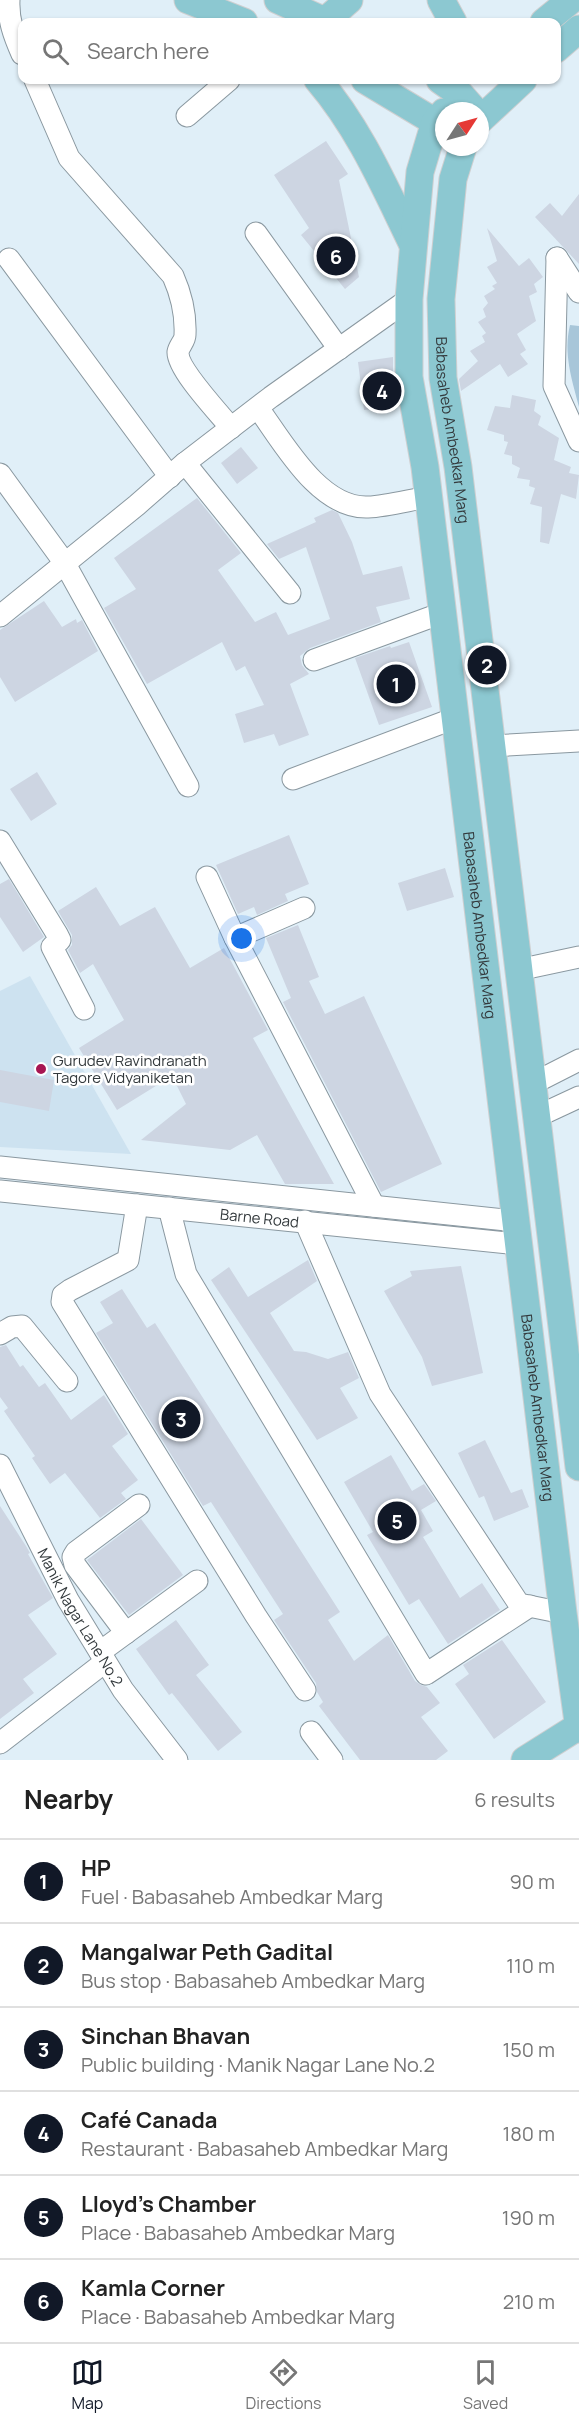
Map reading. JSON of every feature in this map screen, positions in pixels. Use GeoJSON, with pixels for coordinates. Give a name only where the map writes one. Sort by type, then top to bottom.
{"type":"FeatureCollection","features":[{"type":"Feature","properties":{"kind":"main road"},"geometry":{"type":"LineString","coordinates":[[188,0],[234,18]]}},
{"type":"Feature","properties":{"kind":"main road"},"geometry":{"type":"LineString","coordinates":[[278,0],[317,18]]}},
{"type":"Feature","properties":{"kind":"main road"},"geometry":{"type":"LineString","coordinates":[[330,18],[348,0]]}},
{"type":"Feature","properties":{"kind":"main road"},"geometry":{"type":"LineString","coordinates":[[439,0],[441,18]]}},
{"type":"Feature","properties":{"kind":"main road"},"geometry":{"type":"LineString","coordinates":[[439,0],[450,18]]}},
{"type":"Feature","properties":{"kind":"main road"},"geometry":{"type":"LineString","coordinates":[[549,18],[571,0]]}},
{"type":"Feature","properties":{"kind":"main road"},"geometry":{"type":"LineString","coordinates":[[561,45],[579,29]]}},
{"type":"Feature","properties":{"kind":"main road"},"geometry":{"type":"LineString","coordinates":[[321,84],[336,101],[367,151],[413,246]]}},
{"type":"Feature","properties":{"kind":"main road"},"geometry":{"type":"LineString","coordinates":[[377,84],[435,104]]}},
{"type":"Feature","properties":{"kind":"main road"},"geometry":{"type":"LineString","coordinates":[[484,102],[517,85]]}},
{"type":"Feature","properties":{"kind":"main road","name":"Babasaheb Ambedkar Marg"},"geometry":{"type":"LineString","coordinates":[[435,151],[420,172],[409,299],[410,377],[428,497],[563,1613],[579,1727]]}},
{"type":"Feature","properties":{"kind":"main road","name":"Babasaheb Ambedkar Marg"},"geometry":{"type":"LineString","coordinates":[[456,156],[441,299],[443,378],[458,466],[536,1117],[570,1333],[579,1467]]}},
{"type":"Feature","properties":{"kind":"main road"},"geometry":{"type":"LineString","coordinates":[[525,1760],[579,1727]]}},
{"type":"Feature","properties":{"kind":"street"},"geometry":{"type":"LineString","coordinates":[[9,0],[8,13],[18,45]]}},
{"type":"Feature","properties":{"kind":"street"},"geometry":{"type":"LineString","coordinates":[[37,84],[69,158],[173,276],[181,294],[184,314],[185,337],[178,351],[182,365],[231,428]]}},
{"type":"Feature","properties":{"kind":"street"},"geometry":{"type":"LineString","coordinates":[[187,116],[225,84]]}},
{"type":"Feature","properties":{"kind":"street"},"geometry":{"type":"LineString","coordinates":[[256,233],[339,349]]}},
{"type":"Feature","properties":{"kind":"street"},"geometry":{"type":"LineString","coordinates":[[579,292],[557,258],[554,386],[579,441]]}},
{"type":"Feature","properties":{"kind":"street"},"geometry":{"type":"LineString","coordinates":[[9,259],[178,470],[290,593]]}},
{"type":"Feature","properties":{"kind":"street"},"geometry":{"type":"LineString","coordinates":[[0,616],[231,428],[409,299]]}},
{"type":"Feature","properties":{"kind":"street"},"geometry":{"type":"LineString","coordinates":[[258,408],[319,488],[342,502],[366,507],[428,497]]}},
{"type":"Feature","properties":{"kind":"street"},"geometry":{"type":"LineString","coordinates":[[0,474],[64,562],[188,786]]}},
{"type":"Feature","properties":{"kind":"street"},"geometry":{"type":"LineString","coordinates":[[314,660],[442,613]]}},
{"type":"Feature","properties":{"kind":"street"},"geometry":{"type":"LineString","coordinates":[[293,779],[455,718]]}},
{"type":"Feature","properties":{"kind":"street"},"geometry":{"type":"LineString","coordinates":[[491,746],[579,741]]}},
{"type":"Feature","properties":{"kind":"street"},"geometry":{"type":"LineString","coordinates":[[0,841],[60,940],[52,948],[84,1010]]}},
{"type":"Feature","properties":{"kind":"street"},"geometry":{"type":"LineString","coordinates":[[207,877],[374,1206]]}},
{"type":"Feature","properties":{"kind":"street"},"geometry":{"type":"LineString","coordinates":[[236,938],[304,908]]}},
{"type":"Feature","properties":{"kind":"street"},"geometry":{"type":"LineString","coordinates":[[518,970],[579,957]]}},
{"type":"Feature","properties":{"kind":"street"},"geometry":{"type":"LineString","coordinates":[[532,1084],[579,1060]]}},
{"type":"Feature","properties":{"kind":"street"},"geometry":{"type":"LineString","coordinates":[[536,1117],[579,1096]]}},
{"type":"Feature","properties":{"kind":"street","name":"Barne Road"},"geometry":{"type":"LineString","coordinates":[[0,1167],[374,1206],[517,1232]]}},
{"type":"Feature","properties":{"kind":"street","name":"Barne Road"},"geometry":{"type":"LineString","coordinates":[[0,1191],[305,1221],[517,1232]]}},
{"type":"Feature","properties":{"kind":"street"},"geometry":{"type":"LineString","coordinates":[[137,1205],[128,1260],[70,1290],[63,1295],[62,1302],[256,1616],[305,1690]]}},
{"type":"Feature","properties":{"kind":"street"},"geometry":{"type":"LineString","coordinates":[[169,1208],[186,1274],[426,1674],[530,1606]]}},
{"type":"Feature","properties":{"kind":"street"},"geometry":{"type":"LineString","coordinates":[[305,1221],[380,1394],[519,1604],[563,1613]]}},
{"type":"Feature","properties":{"kind":"street"},"geometry":{"type":"LineString","coordinates":[[0,1334],[12,1327],[22,1326],[67,1381]]}},
{"type":"Feature","properties":{"kind":"street","name":"Manik Nagar Lane No.2"},"geometry":{"type":"LineString","coordinates":[[2,1473],[68,1600],[123,1690],[177,1760]]}},
{"type":"Feature","properties":{"kind":"street"},"geometry":{"type":"LineString","coordinates":[[126,1633],[75,1564],[73,1557],[76,1552],[139,1505]]}},
{"type":"Feature","properties":{"kind":"street"},"geometry":{"type":"LineString","coordinates":[[0,1743],[103,1657],[126,1633],[197,1581]]}},
{"type":"Feature","properties":{"kind":"street"},"geometry":{"type":"LineString","coordinates":[[311,1732],[332,1760]]}},
{"type":"Feature","properties":{"kind":"shaded area"},"geometry":{"type":"Polygon","coordinates":[[[570,325],[579,326],[579,407],[568,356],[570,325]]]}},
{"type":"Feature","properties":{"kind":"shaded area","name":"Gurudev Ravindranath Tagore Vidyaniketan"},"geometry":{"type":"Polygon","coordinates":[[[30,976],[131,1154],[0,1147],[0,991],[30,976]]]}},
{"type":"Feature","properties":{"kind":"building"},"geometry":{"type":"Polygon","coordinates":[[[326,141],[348,174],[339,180],[359,277],[345,289],[301,235],[309,228],[274,175],[326,141]]]}},
{"type":"Feature","properties":{"kind":"building"},"geometry":{"type":"Polygon","coordinates":[[[579,194],[579,264],[535,217],[550,203],[562,216],[579,194]]]}},
{"type":"Feature","properties":{"kind":"building"},"geometry":{"type":"Polygon","coordinates":[[[487,228],[519,266],[529,258],[543,277],[534,284],[537,292],[529,296],[536,321],[517,334],[526,350],[520,354],[528,364],[508,377],[500,364],[461,391],[459,379],[478,361],[470,351],[485,342],[482,336],[486,333],[478,322],[486,317],[483,309],[488,303],[484,296],[495,289],[492,286],[497,283],[487,267],[497,261],[487,228]]]}},
{"type":"Feature","properties":{"kind":"building"},"geometry":{"type":"Polygon","coordinates":[[[393,357],[393,380],[398,406],[364,410],[358,362],[393,357]]]}},
{"type":"Feature","properties":{"kind":"building"},"geometry":{"type":"Polygon","coordinates":[[[512,395],[536,400],[534,411],[541,416],[538,425],[559,438],[554,460],[571,467],[569,473],[579,475],[576,499],[561,494],[549,544],[540,542],[542,507],[530,504],[535,488],[529,486],[530,480],[517,478],[520,468],[512,464],[512,456],[504,454],[508,442],[504,441],[504,435],[487,430],[495,406],[510,408],[512,395]]]}},
{"type":"Feature","properties":{"kind":"building"},"geometry":{"type":"Polygon","coordinates":[[[241,447],[258,468],[237,484],[221,463],[241,447]]]}},
{"type":"Feature","properties":{"kind":"building"},"geometry":{"type":"Polygon","coordinates":[[[197,498],[241,553],[218,570],[255,622],[276,612],[288,635],[330,619],[306,547],[279,559],[267,544],[316,522],[314,518],[332,510],[338,513],[352,542],[363,575],[402,566],[410,599],[376,607],[381,622],[310,648],[300,656],[302,665],[309,674],[290,684],[309,735],[279,746],[274,734],[244,743],[235,714],[264,705],[245,666],[236,671],[222,642],[147,684],[104,608],[136,589],[114,558],[197,498]]]}},
{"type":"Feature","properties":{"kind":"building"},"geometry":{"type":"Polygon","coordinates":[[[44,601],[62,627],[76,619],[77,623],[82,620],[98,651],[15,702],[0,677],[0,630],[44,601]]]}},
{"type":"Feature","properties":{"kind":"building"},"geometry":{"type":"Polygon","coordinates":[[[409,642],[432,707],[379,725],[355,658],[409,642]]]}},
{"type":"Feature","properties":{"kind":"building"},"geometry":{"type":"Polygon","coordinates":[[[37,772],[57,804],[31,821],[10,789],[37,772]]]}},
{"type":"Feature","properties":{"kind":"building"},"geometry":{"type":"Polygon","coordinates":[[[289,835],[309,884],[285,894],[288,901],[257,915],[254,907],[238,914],[216,865],[289,835]]]}},
{"type":"Feature","properties":{"kind":"building"},"geometry":{"type":"Polygon","coordinates":[[[445,868],[454,897],[407,911],[398,883],[445,868]]]}},
{"type":"Feature","properties":{"kind":"building"},"geometry":{"type":"Polygon","coordinates":[[[9,879],[44,937],[23,952],[0,917],[0,884],[9,879]]]}},
{"type":"Feature","properties":{"kind":"building"},"geometry":{"type":"Polygon","coordinates":[[[96,887],[120,926],[155,907],[190,968],[224,948],[268,1030],[253,1038],[334,1184],[285,1184],[257,1135],[230,1150],[141,1140],[186,1104],[172,1076],[117,1110],[79,1048],[124,1020],[93,964],[80,973],[68,950],[72,945],[72,935],[58,911],[96,887]]]}},
{"type":"Feature","properties":{"kind":"building"},"geometry":{"type":"Polygon","coordinates":[[[298,925],[319,977],[309,981],[325,1014],[364,996],[442,1164],[381,1192],[283,1002],[291,998],[266,938],[298,925]]]}},
{"type":"Feature","properties":{"kind":"building"},"geometry":{"type":"Polygon","coordinates":[[[0,1070],[54,1080],[49,1111],[0,1102],[0,1070]]]}},
{"type":"Feature","properties":{"kind":"building"},"geometry":{"type":"Polygon","coordinates":[[[308,1260],[317,1281],[270,1313],[294,1351],[328,1359],[348,1352],[359,1378],[340,1388],[358,1418],[317,1440],[211,1280],[229,1267],[248,1297],[308,1260]]]}},
{"type":"Feature","properties":{"kind":"building"},"geometry":{"type":"Polygon","coordinates":[[[461,1266],[483,1373],[432,1386],[422,1357],[384,1291],[412,1276],[410,1271],[461,1266]]]}},
{"type":"Feature","properties":{"kind":"building"},"geometry":{"type":"Polygon","coordinates":[[[122,1289],[147,1328],[155,1323],[340,1612],[328,1620],[354,1661],[388,1635],[415,1681],[427,1687],[440,1703],[421,1717],[448,1751],[436,1760],[360,1760],[319,1706],[323,1702],[317,1692],[316,1683],[274,1620],[283,1614],[211,1502],[203,1506],[96,1333],[113,1323],[100,1302],[122,1289]]]}},
{"type":"Feature","properties":{"kind":"building"},"geometry":{"type":"Polygon","coordinates":[[[6,1345],[20,1367],[23,1365],[39,1387],[45,1383],[71,1420],[104,1395],[128,1434],[112,1446],[138,1480],[121,1493],[126,1499],[100,1518],[65,1473],[50,1484],[32,1458],[35,1456],[4,1411],[8,1408],[0,1397],[0,1347],[6,1345]]]}},
{"type":"Feature","properties":{"kind":"building"},"geometry":{"type":"Polygon","coordinates":[[[485,1440],[511,1493],[522,1489],[529,1507],[494,1521],[484,1496],[479,1498],[458,1453],[485,1440]]]}},
{"type":"Feature","properties":{"kind":"building"},"geometry":{"type":"Polygon","coordinates":[[[391,1455],[412,1491],[424,1484],[436,1501],[421,1510],[433,1531],[423,1537],[460,1598],[482,1583],[500,1610],[448,1644],[419,1599],[409,1605],[367,1535],[373,1532],[344,1482],[391,1455]]]}},
{"type":"Feature","properties":{"kind":"building"},"geometry":{"type":"Polygon","coordinates":[[[0,1506],[26,1546],[30,1553],[28,1554],[53,1598],[28,1615],[57,1654],[23,1679],[34,1693],[0,1719],[0,1506]]]}},
{"type":"Feature","properties":{"kind":"building"},"geometry":{"type":"Polygon","coordinates":[[[141,1519],[183,1575],[129,1615],[87,1560],[141,1519]]]}},
{"type":"Feature","properties":{"kind":"building"},"geometry":{"type":"Polygon","coordinates":[[[176,1620],[209,1665],[196,1675],[242,1732],[218,1751],[172,1693],[169,1695],[136,1649],[176,1620]]]}},
{"type":"Feature","properties":{"kind":"building"},"geometry":{"type":"Polygon","coordinates":[[[502,1640],[546,1702],[494,1739],[455,1684],[469,1674],[463,1665],[502,1640]]]}},
{"type":"Feature","properties":{"kind":"place","name":"Kamla Corner"},"geometry":{"type":"Point","coordinates":[336,256]}},
{"type":"Feature","properties":{"kind":"place","name":"Café Canada"},"geometry":{"type":"Point","coordinates":[382,391]}},
{"type":"Feature","properties":{"kind":"place","name":"Mangalwar Peth Gadital"},"geometry":{"type":"Point","coordinates":[487,665]}},
{"type":"Feature","properties":{"kind":"place","name":"HP"},"geometry":{"type":"Point","coordinates":[396,684]}},
{"type":"Feature","properties":{"kind":"place","name":"Gurudev Ravindranath Tagore Vidyaniketan"},"geometry":{"type":"Point","coordinates":[41,1069]}},
{"type":"Feature","properties":{"kind":"place","name":"Sinchan Bhavan"},"geometry":{"type":"Point","coordinates":[181,1419]}},
{"type":"Feature","properties":{"kind":"place","name":"Lloyd's Chamber"},"geometry":{"type":"Point","coordinates":[397,1521]}}]}
